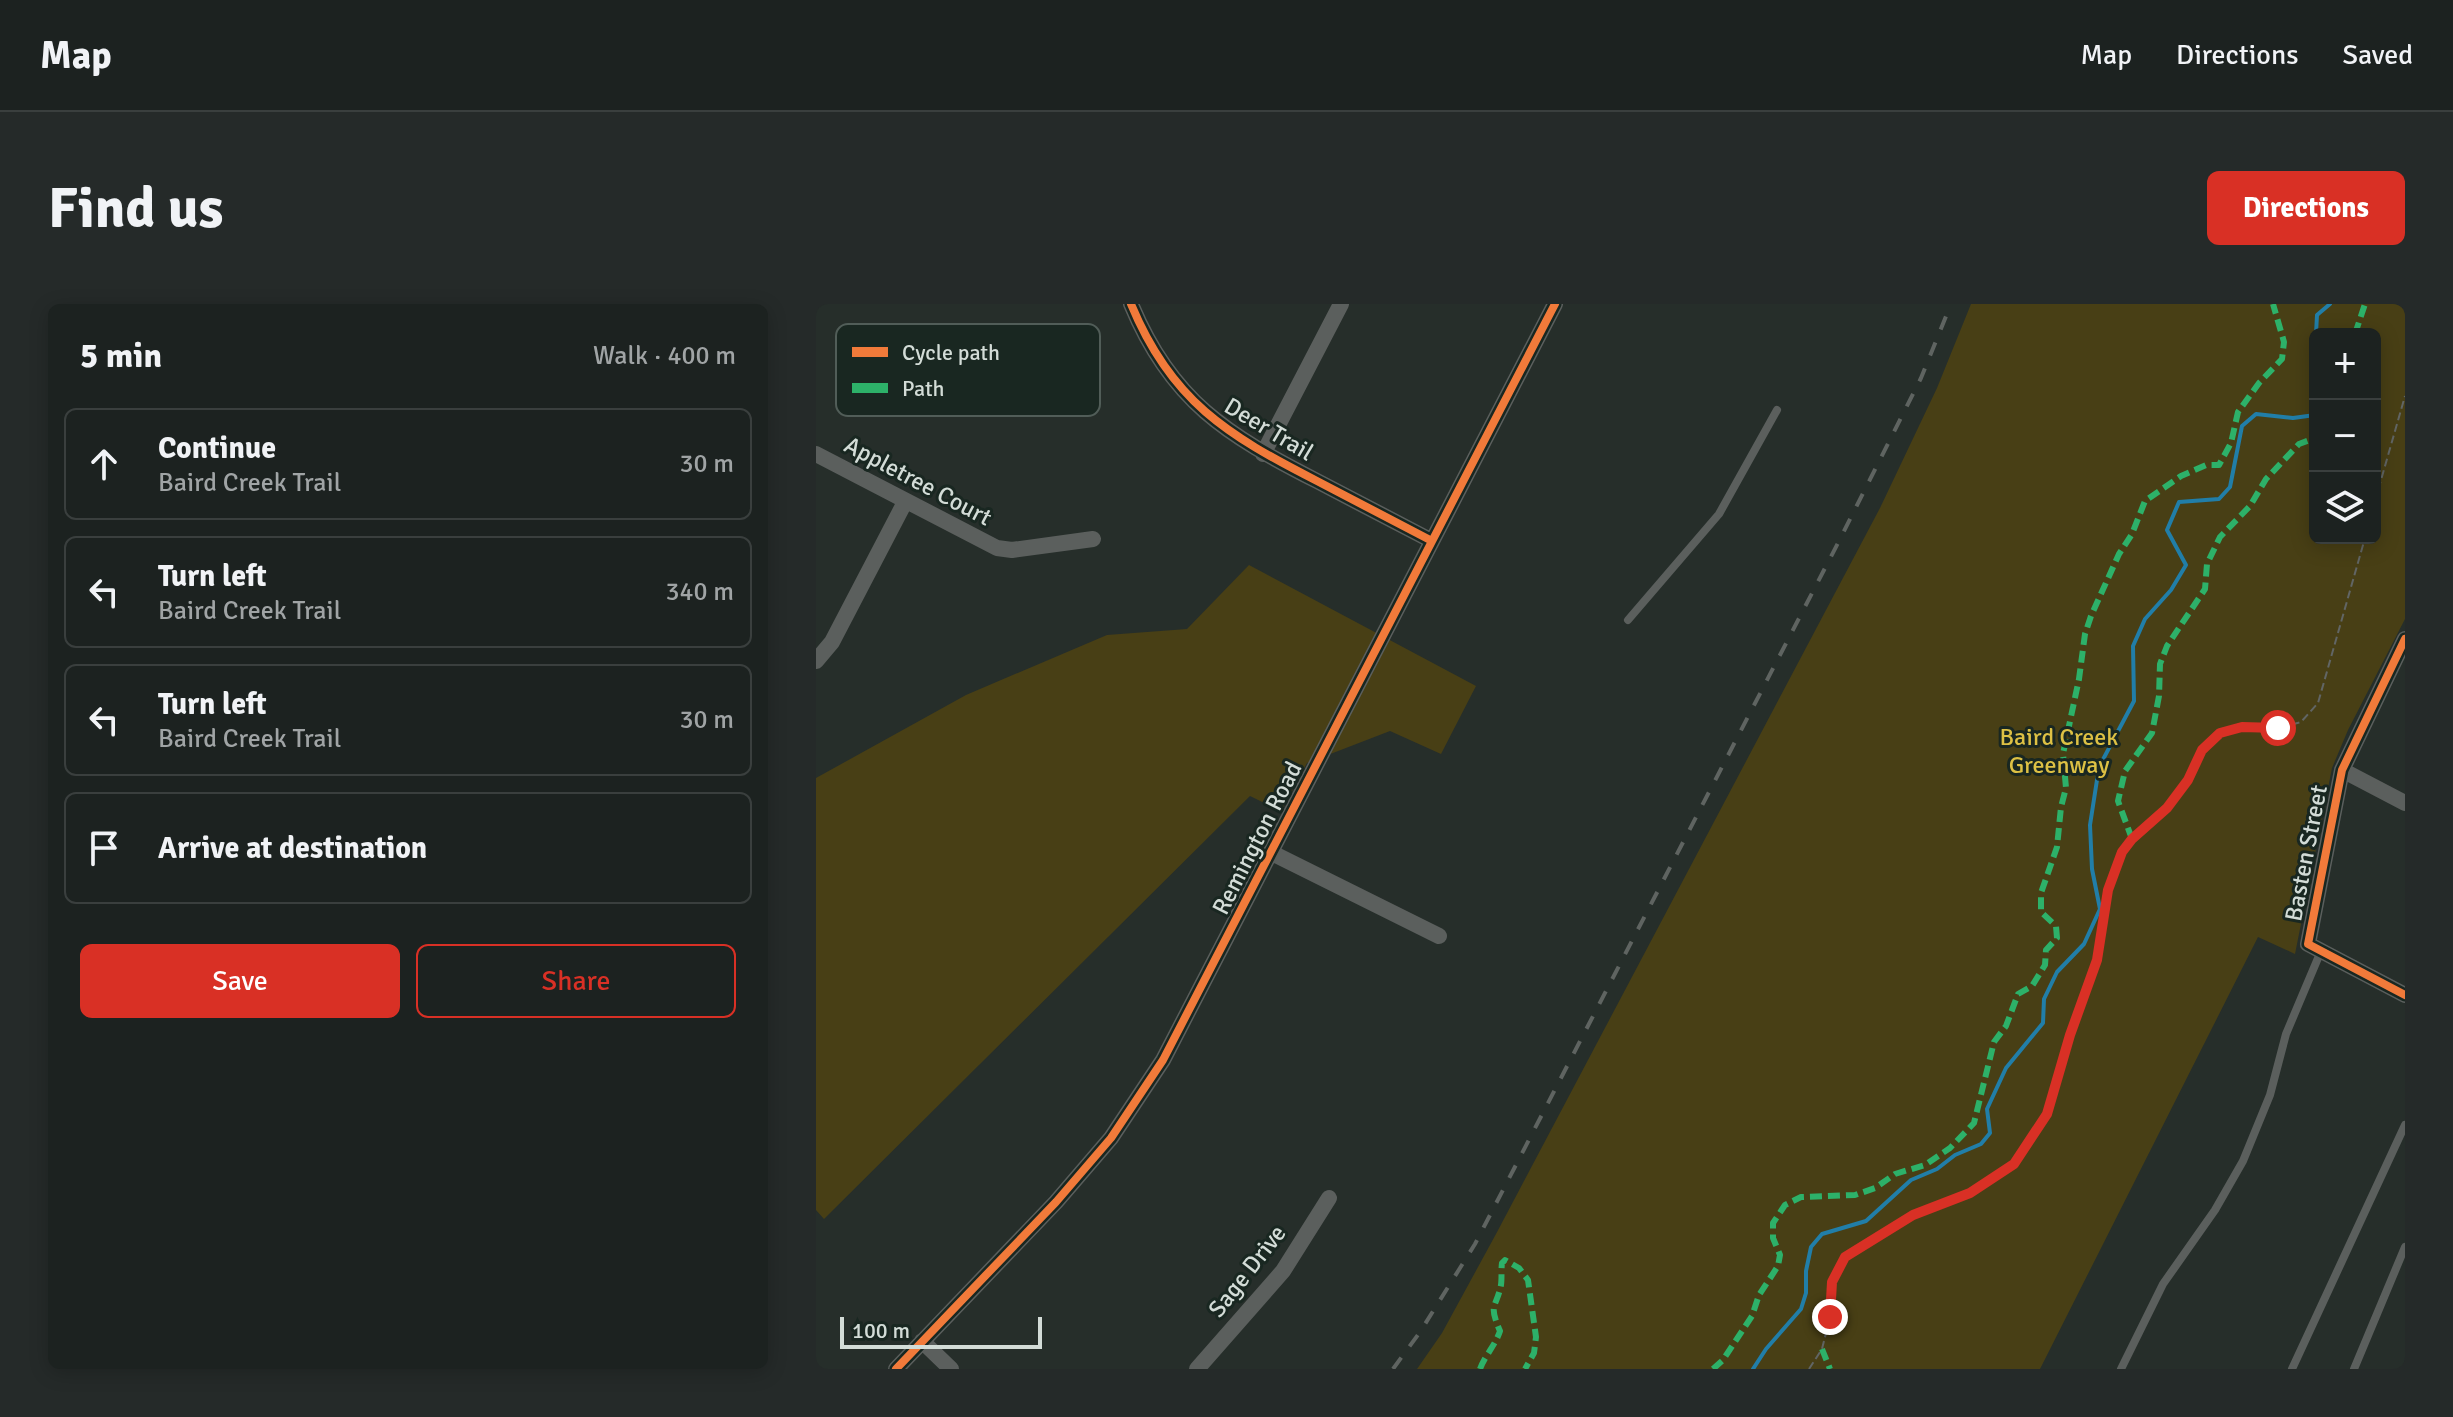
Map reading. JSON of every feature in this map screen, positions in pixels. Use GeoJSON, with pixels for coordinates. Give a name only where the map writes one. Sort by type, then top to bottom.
{"type":"FeatureCollection","features":[{"type":"Feature","properties":{"kind":"street","name":"Deer Trail"},"geometry":{"type":"LineString","coordinates":[[1131,304],[1153,351],[1188,397],[1213,420],[1263,454],[1432,541]]}},
{"type":"Feature","properties":{"kind":"street"},"geometry":{"type":"LineString","coordinates":[[1263,454],[1341,304]]}},
{"type":"Feature","properties":{"kind":"street","name":"Remington Road"},"geometry":{"type":"LineString","coordinates":[[896,1369],[1056,1202],[1111,1138],[1163,1060],[1555,304]]}},
{"type":"Feature","properties":{"kind":"street","name":"Appletree Court"},"geometry":{"type":"LineString","coordinates":[[816,454],[997,548],[1012,550],[1093,539]]}},
{"type":"Feature","properties":{"kind":"street"},"geometry":{"type":"LineString","coordinates":[[816,661],[832,642],[905,502]]}},
{"type":"Feature","properties":{"kind":"street","name":"Basten Street"},"geometry":{"type":"LineString","coordinates":[[2315,948],[2342,770],[2405,639]]}},
{"type":"Feature","properties":{"kind":"street"},"geometry":{"type":"LineString","coordinates":[[2342,770],[2405,803]]}},
{"type":"Feature","properties":{"kind":"street"},"geometry":{"type":"LineString","coordinates":[[1272,853],[1439,936]]}},
{"type":"Feature","properties":{"kind":"street"},"geometry":{"type":"LineString","coordinates":[[2315,948],[2405,995]]}},
{"type":"Feature","properties":{"kind":"street","name":"Sage Drive"},"geometry":{"type":"LineString","coordinates":[[1197,1369],[1283,1271],[1329,1198]]}},
{"type":"Feature","properties":{"kind":"street"},"geometry":{"type":"LineString","coordinates":[[922,1341],[951,1369]]}},
{"type":"Feature","properties":{"kind":"lane"},"geometry":{"type":"LineString","coordinates":[[1628,620],[1719,514],[1777,410]]}},
{"type":"Feature","properties":{"kind":"lane"},"geometry":{"type":"LineString","coordinates":[[2121,1369],[2163,1284],[2215,1210],[2243,1161],[2270,1095],[2286,1034],[2315,948]]}},
{"type":"Feature","properties":{"kind":"lane"},"geometry":{"type":"LineString","coordinates":[[2292,1369],[2405,1125]]}},
{"type":"Feature","properties":{"kind":"lane"},"geometry":{"type":"LineString","coordinates":[[2354,1369],[2405,1247]]}},
{"type":"Feature","properties":{"kind":"path"},"geometry":{"type":"LineString","coordinates":[[2381,480],[2405,396]]}},
{"type":"Feature","properties":{"kind":"path"},"geometry":{"type":"LineString","coordinates":[[1809,1369],[1822,1349],[1830,1317],[1832,1282],[1845,1257],[1913,1215],[1970,1193],[2014,1164],[2047,1114],[2070,1035],[2097,960],[2108,890],[2122,852],[2167,808],[2188,780],[2202,750],[2220,733],[2242,727],[2278,728],[2301,722],[2318,703],[2363,544]]}},
{"type":"Feature","properties":{"kind":"green space","name":"Baird Creek Greenway"},"geometry":{"type":"Polygon","coordinates":[[[1971,304],[2405,304],[2405,619],[2332,768],[2295,954],[2258,937],[2040,1369],[1417,1369],[1442,1333],[1496,1234],[1880,508],[1937,388],[1971,304]]]}},
{"type":"Feature","properties":{"kind":"green space"},"geometry":{"type":"Polygon","coordinates":[[[1249,565],[1476,686],[1441,754],[1390,731],[1307,763],[1281,811],[1250,796],[824,1219],[816,1210],[816,778],[966,695],[1107,635],[1187,629],[1249,565]]]}},
{"type":"Feature","properties":{"kind":"waterway"},"geometry":{"type":"LineString","coordinates":[[2316,328],[2317,315],[2330,304]]}},
{"type":"Feature","properties":{"kind":"waterway"},"geometry":{"type":"LineString","coordinates":[[1753,1369],[1801,1309],[1811,1247],[1822,1234],[1866,1221],[1911,1180],[1981,1144],[1990,1133],[1987,1109],[2006,1068],[2043,1023],[2044,999],[2057,972],[2084,944],[2100,909],[2092,869],[2090,825],[2099,767],[2134,701],[2133,646],[2145,619],[2171,590],[2186,565],[2167,530],[2179,502],[2219,499],[2230,487],[2242,426],[2256,414],[2293,418],[2309,416]]}},
{"type":"Feature","properties":{"kind":"railway"},"geometry":{"type":"LineString","coordinates":[[1393,1369],[1475,1244],[1838,543],[1921,378],[1951,304]]}},
{"type":"Feature","properties":{"kind":"marked path"},"geometry":{"type":"LineString","coordinates":[[1713,1369],[1723,1360],[1752,1316],[1759,1295],[1778,1266],[1780,1255],[1773,1238],[1773,1223],[1785,1205],[1801,1197],[1855,1195],[1875,1188],[1895,1174],[1925,1165],[1950,1148],[1974,1123],[1994,1042],[2006,1026],[2018,994],[2032,986],[2045,965],[2046,950],[2057,938],[2056,926],[2041,912],[2041,893],[2057,847],[2066,788],[2063,754],[2091,616],[2145,501],[2181,476],[2206,465],[2219,465],[2231,443],[2238,412],[2282,359],[2284,342],[2273,304]]}},
{"type":"Feature","properties":{"kind":"marked path"},"geometry":{"type":"LineString","coordinates":[[2357,328],[2365,304]]}},
{"type":"Feature","properties":{"kind":"marked path"},"geometry":{"type":"LineString","coordinates":[[2132,839],[2118,801],[2125,771],[2152,733],[2159,696],[2160,664],[2167,646],[2205,589],[2207,564],[2220,537],[2250,506],[2266,479],[2299,444],[2309,440]]}},
{"type":"Feature","properties":{"kind":"marked path"},"geometry":{"type":"LineString","coordinates":[[1480,1369],[1500,1331],[1494,1306],[1505,1260],[1519,1268],[1528,1280],[1536,1337],[1534,1353],[1525,1369]]}},
{"type":"Feature","properties":{"kind":"marked path"},"geometry":{"type":"LineString","coordinates":[[1822,1349],[1830,1369]]}},
{"type":"Feature","properties":{"kind":"cycle path"},"geometry":{"type":"LineString","coordinates":[[1131,304],[1164,366],[1205,412],[1256,448],[1432,541]]}},
{"type":"Feature","properties":{"kind":"cycle path"},"geometry":{"type":"LineString","coordinates":[[896,1369],[1056,1202],[1111,1138],[1163,1060],[1555,304]]}},
{"type":"Feature","properties":{"kind":"cycle path"},"geometry":{"type":"LineString","coordinates":[[2405,639],[2342,770],[2308,944],[2405,995]]}},
{"type":"Feature","properties":{"kind":"route"},"geometry":{"type":"LineString","coordinates":[[1830,1317],[1832,1282],[1845,1257],[1913,1215],[1970,1193],[2014,1164],[2047,1114],[2070,1035],[2097,960],[2108,890],[2122,852],[2167,808],[2188,780],[2202,750],[2220,733],[2242,727],[2278,728]]}}]}
